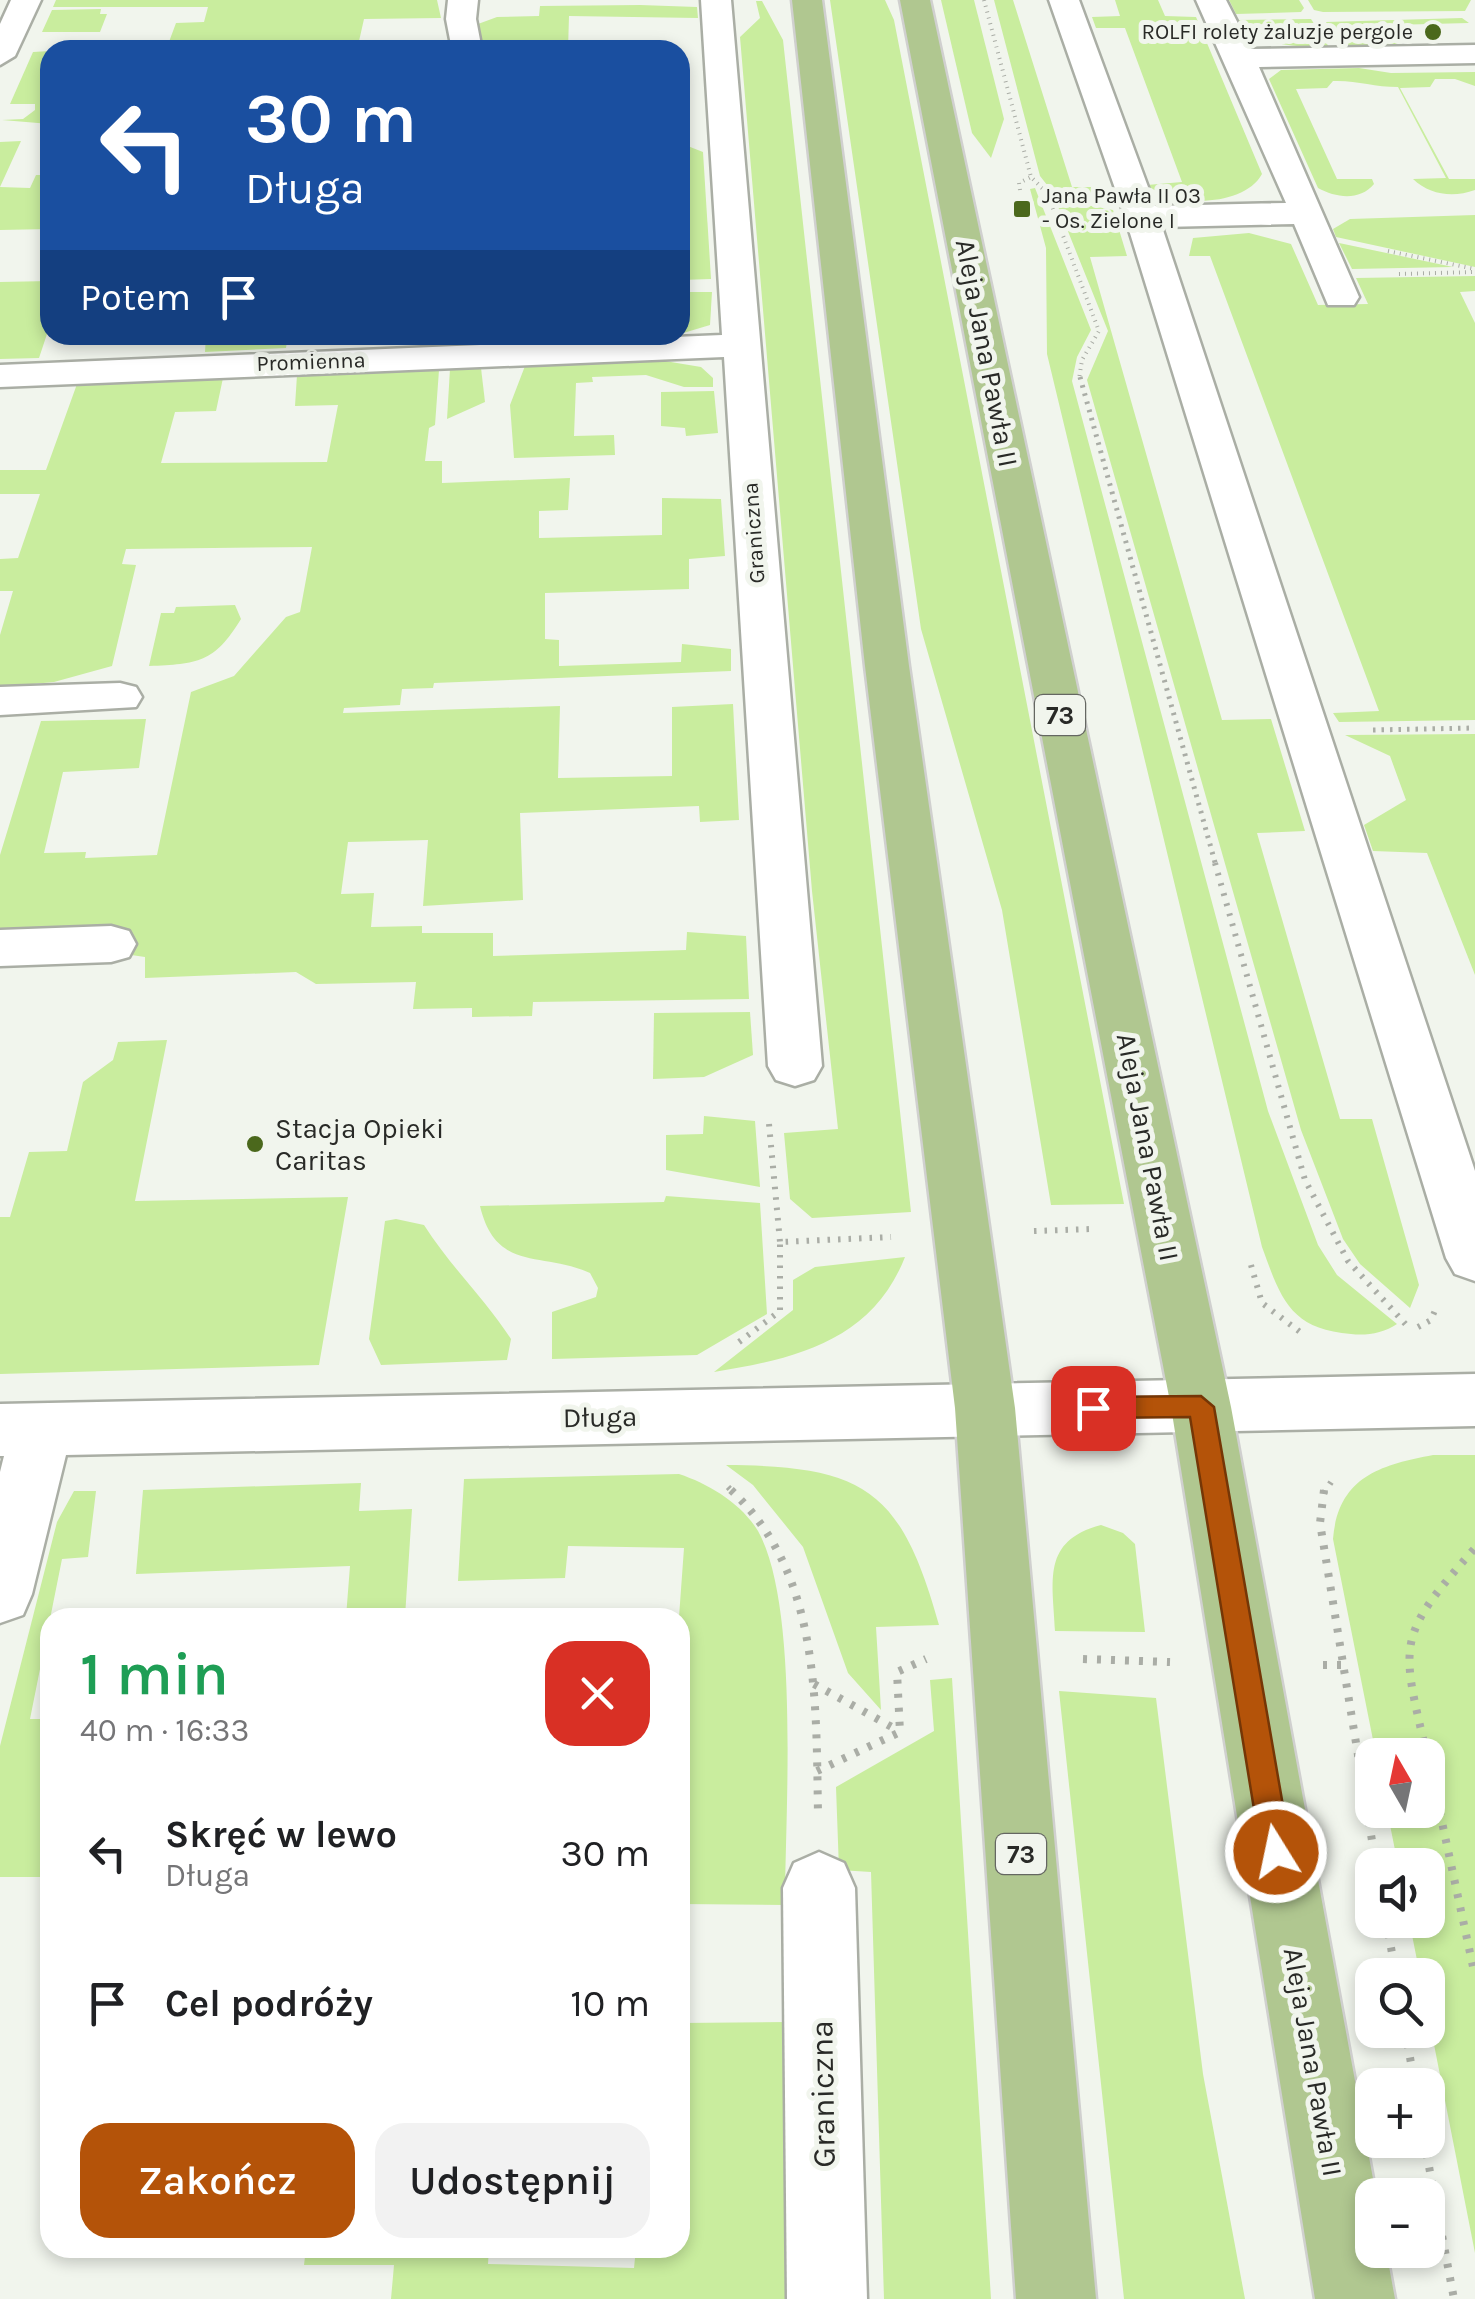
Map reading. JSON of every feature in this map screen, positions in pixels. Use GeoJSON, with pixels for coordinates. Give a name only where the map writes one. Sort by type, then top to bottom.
{"type":"FeatureCollection","features":[{"type":"Feature","properties":{"kind":"main road","name":"73"},"geometry":{"type":"LineString","coordinates":[[807,0],[886,666],[985,1408],[1056,2299]]}},
{"type":"Feature","properties":{"kind":"main road","name":"Aleja Jana Pawła II"},"geometry":{"type":"LineString","coordinates":[[916,0],[1201,1407],[1354,2299]]}},
{"type":"Feature","properties":{"kind":"street"},"geometry":{"type":"LineString","coordinates":[[0,56],[26,0]]}},
{"type":"Feature","properties":{"kind":"street"},"geometry":{"type":"LineString","coordinates":[[463,0],[465,40]]}},
{"type":"Feature","properties":{"kind":"street","name":"Graniczna"},"geometry":{"type":"LineString","coordinates":[[716,0],[710,136],[742,345],[795,1066]]}},
{"type":"Feature","properties":{"kind":"street"},"geometry":{"type":"LineString","coordinates":[[1064,0],[1142,217],[1475,1258]]}},
{"type":"Feature","properties":{"kind":"street"},"geometry":{"type":"LineString","coordinates":[[1212,0],[1337,286]]}},
{"type":"Feature","properties":{"kind":"street"},"geometry":{"type":"LineString","coordinates":[[1240,58],[1475,54]]}},
{"type":"Feature","properties":{"kind":"street"},"geometry":{"type":"LineString","coordinates":[[1142,217],[1307,213]]}},
{"type":"Feature","properties":{"kind":"street","name":"Promienna"},"geometry":{"type":"LineString","coordinates":[[0,376],[742,345]]}},
{"type":"Feature","properties":{"kind":"street"},"geometry":{"type":"LineString","coordinates":[[0,701],[120,697]]}},
{"type":"Feature","properties":{"kind":"street"},"geometry":{"type":"LineString","coordinates":[[0,948],[111,944]]}},
{"type":"Feature","properties":{"kind":"street","name":"Długa"},"geometry":{"type":"LineString","coordinates":[[21,1430],[1475,1400]]}},
{"type":"Feature","properties":{"kind":"street"},"geometry":{"type":"LineString","coordinates":[[0,1594],[21,1430]]}},
{"type":"Feature","properties":{"kind":"street","name":"Graniczna"},"geometry":{"type":"LineString","coordinates":[[820,1888],[827,2299]]}},
{"type":"Feature","properties":{"kind":"path"},"geometry":{"type":"LineString","coordinates":[[984,0],[1031,177],[1047,194],[1099,331],[1082,360],[1080,382],[1305,1180],[1327,1235],[1350,1267],[1412,1331]]}},
{"type":"Feature","properties":{"kind":"path"},"geometry":{"type":"LineString","coordinates":[[1337,286],[1475,272]]}},
{"type":"Feature","properties":{"kind":"path"},"geometry":{"type":"LineString","coordinates":[[1307,732],[1475,728]]}},
{"type":"Feature","properties":{"kind":"path"},"geometry":{"type":"LineString","coordinates":[[780,1242],[769,1123],[795,1066]]}},
{"type":"Feature","properties":{"kind":"path"},"geometry":{"type":"LineString","coordinates":[[1248,1253],[1262,1303],[1301,1333],[1316,1338]]}},
{"type":"Feature","properties":{"kind":"path"},"geometry":{"type":"LineString","coordinates":[[1396,1335],[1431,1320]]}},
{"type":"Feature","properties":{"kind":"path"},"geometry":{"type":"LineString","coordinates":[[692,1415],[692,1462],[743,1497],[768,1524],[795,1585],[814,1684],[820,1888]]}},
{"type":"Feature","properties":{"kind":"path"},"geometry":{"type":"LineString","coordinates":[[1339,1472],[1325,1485],[1320,1523],[1373,1848]]}},
{"type":"Feature","properties":{"kind":"path"},"geometry":{"type":"LineString","coordinates":[[1423,1738],[1409,1674],[1410,1642],[1419,1615],[1475,1548]]}},
{"type":"Feature","properties":{"kind":"path"},"geometry":{"type":"LineString","coordinates":[[814,1684],[900,1732]]}},
{"type":"Feature","properties":{"kind":"path"},"geometry":{"type":"LineString","coordinates":[[1443,1828],[1475,1976]]}},
{"type":"Feature","properties":{"kind":"path"},"geometry":{"type":"LineString","coordinates":[[1427,2158],[1454,2299]]}},
{"type":"Feature","properties":{"kind":"green space"},"geometry":{"type":"Polygon","coordinates":[[[56,0],[437,0],[441,18],[364,19],[359,40],[170,40],[176,23],[204,22],[208,7],[53,7],[56,0]]]}},
{"type":"Feature","properties":{"kind":"green space"},"geometry":{"type":"Polygon","coordinates":[[[830,0],[885,0],[894,20],[1124,1204],[1051,1205],[1002,910],[921,629],[830,0]]]}},
{"type":"Feature","properties":{"kind":"green space"},"geometry":{"type":"Polygon","coordinates":[[[941,0],[974,0],[1004,119],[991,158],[972,133],[941,0]]]}},
{"type":"Feature","properties":{"kind":"green space"},"geometry":{"type":"Polygon","coordinates":[[[994,0],[1013,0],[1072,187],[1107,187],[1111,202],[1051,190],[1040,176],[994,0]]]}},
{"type":"Feature","properties":{"kind":"green space"},"geometry":{"type":"Polygon","coordinates":[[[1115,0],[1158,0],[1165,16],[1196,17],[1262,174],[1253,185],[1225,198],[1191,200],[1174,198],[1147,185],[1182,182],[1125,28],[1096,28],[1092,17],[1120,16],[1115,0]]]}},
{"type":"Feature","properties":{"kind":"green space"},"geometry":{"type":"Polygon","coordinates":[[[1229,0],[1299,0],[1304,8],[1301,12],[1236,14],[1229,0]]]}},
{"type":"Feature","properties":{"kind":"green space"},"geometry":{"type":"Polygon","coordinates":[[[1308,0],[1471,0],[1465,11],[1323,12],[1314,10],[1308,0]]]}},
{"type":"Feature","properties":{"kind":"green space"},"geometry":{"type":"Polygon","coordinates":[[[756,1],[762,1],[783,40],[911,1212],[812,1218],[790,1199],[784,1133],[838,1129],[812,891],[740,37],[760,18],[756,1]]]}},
{"type":"Feature","properties":{"kind":"green space"},"geometry":{"type":"Polygon","coordinates":[[[540,6],[697,7],[698,18],[569,16],[568,40],[479,40],[478,24],[497,17],[539,16],[540,6]]]}},
{"type":"Feature","properties":{"kind":"green space"},"geometry":{"type":"Polygon","coordinates":[[[101,9],[100,14],[107,14],[100,32],[42,32],[52,10],[101,9]]]}},
{"type":"Feature","properties":{"kind":"green space"},"geometry":{"type":"Polygon","coordinates":[[[1462,18],[1469,23],[1391,25],[1401,45],[1340,46],[1326,22],[1462,18]]]}},
{"type":"Feature","properties":{"kind":"green space"},"geometry":{"type":"Polygon","coordinates":[[[1311,19],[1329,47],[1292,46],[1267,40],[1238,20],[1311,19]]]}},
{"type":"Feature","properties":{"kind":"green space"},"geometry":{"type":"Polygon","coordinates":[[[33,52],[40,52],[40,123],[2,120],[23,119],[35,110],[35,104],[10,104],[33,52]]]}},
{"type":"Feature","properties":{"kind":"green space"},"geometry":{"type":"Polygon","coordinates":[[[1359,68],[1391,73],[1475,72],[1475,86],[1455,79],[1435,79],[1430,87],[1400,88],[1449,179],[1475,179],[1475,190],[1442,194],[1413,179],[1446,178],[1398,87],[1341,81],[1333,81],[1327,88],[1296,89],[1337,179],[1372,179],[1374,184],[1362,193],[1348,196],[1318,188],[1269,79],[1281,70],[1359,68]]]}},
{"type":"Feature","properties":{"kind":"green space"},"geometry":{"type":"Polygon","coordinates":[[[21,141],[0,187],[0,142],[21,141]]]}},
{"type":"Feature","properties":{"kind":"green space"},"geometry":{"type":"Polygon","coordinates":[[[690,147],[703,152],[711,279],[690,280],[690,147]]]}},
{"type":"Feature","properties":{"kind":"green space"},"geometry":{"type":"Polygon","coordinates":[[[36,175],[40,175],[40,229],[0,230],[0,187],[30,188],[36,175]]]}},
{"type":"Feature","properties":{"kind":"green space"},"geometry":{"type":"Polygon","coordinates":[[[1035,188],[1091,330],[1077,357],[1072,381],[1268,1111],[1318,1245],[1337,1275],[1397,1324],[1381,1332],[1357,1335],[1330,1331],[1301,1318],[1282,1296],[1262,1247],[1047,354],[1046,248],[1030,189],[1035,188]]]}},
{"type":"Feature","properties":{"kind":"green space"},"geometry":{"type":"Polygon","coordinates":[[[1055,199],[1113,210],[1127,256],[1090,257],[1222,720],[1271,719],[1305,831],[1257,833],[1340,1119],[1372,1119],[1419,1285],[1410,1308],[1360,1264],[1343,1239],[1301,1130],[1087,380],[1108,331],[1055,199]]]}},
{"type":"Feature","properties":{"kind":"green space"},"geometry":{"type":"Polygon","coordinates":[[[1475,215],[1475,267],[1336,237],[1333,229],[1350,219],[1475,215]]]}},
{"type":"Feature","properties":{"kind":"green space"},"geometry":{"type":"Polygon","coordinates":[[[1249,233],[1291,244],[1318,305],[1368,304],[1356,278],[1475,276],[1475,291],[1460,292],[1475,323],[1475,720],[1339,722],[1333,713],[1379,711],[1210,256],[1189,256],[1193,238],[1249,233]]]}},
{"type":"Feature","properties":{"kind":"green space"},"geometry":{"type":"Polygon","coordinates":[[[1339,243],[1453,267],[1352,269],[1339,243]]]}},
{"type":"Feature","properties":{"kind":"green space"},"geometry":{"type":"Polygon","coordinates":[[[40,281],[40,345],[43,345],[39,358],[0,359],[0,282],[40,281]]]}},
{"type":"Feature","properties":{"kind":"green space"},"geometry":{"type":"Polygon","coordinates":[[[690,292],[712,292],[710,325],[690,331],[690,292]]]}},
{"type":"Feature","properties":{"kind":"green space"},"geometry":{"type":"Polygon","coordinates":[[[205,345],[286,345],[286,348],[205,352],[205,345]]]}},
{"type":"Feature","properties":{"kind":"green space"},"geometry":{"type":"Polygon","coordinates":[[[665,361],[701,367],[713,378],[713,387],[684,387],[646,375],[592,377],[593,382],[576,383],[574,436],[614,435],[615,455],[514,458],[510,405],[525,366],[665,361]]]}},
{"type":"Feature","properties":{"kind":"green space"},"geometry":{"type":"Polygon","coordinates":[[[481,368],[485,402],[447,419],[450,369],[481,368]]]}},
{"type":"Feature","properties":{"kind":"green space"},"geometry":{"type":"Polygon","coordinates":[[[439,370],[435,425],[429,428],[425,461],[442,461],[442,483],[570,478],[568,510],[539,511],[539,538],[662,535],[662,498],[721,499],[725,556],[689,559],[689,589],[545,593],[545,639],[559,640],[559,666],[681,662],[682,644],[731,649],[731,671],[434,683],[433,688],[402,689],[400,705],[344,708],[343,713],[560,706],[558,778],[672,776],[672,707],[733,704],[739,820],[700,822],[699,806],[520,813],[523,900],[423,906],[428,840],[348,842],[341,894],[374,893],[371,927],[422,926],[422,933],[493,933],[493,956],[686,950],[687,932],[746,936],[749,999],[533,1002],[532,1016],[472,1017],[472,1008],[413,1009],[416,982],[316,984],[296,972],[145,978],[145,957],[0,936],[0,855],[41,721],[146,719],[139,768],[63,772],[44,853],[86,852],[85,858],[157,855],[191,692],[234,676],[286,617],[300,612],[312,547],[126,549],[122,564],[136,565],[112,666],[54,682],[0,687],[0,635],[13,591],[0,591],[0,559],[18,558],[40,494],[0,494],[0,470],[46,470],[77,384],[223,378],[216,411],[175,412],[161,463],[327,462],[338,405],[295,406],[297,375],[439,370]]]}},
{"type":"Feature","properties":{"kind":"green space"},"geometry":{"type":"Polygon","coordinates":[[[714,391],[718,433],[686,436],[685,428],[661,426],[661,392],[714,391]]]}},
{"type":"Feature","properties":{"kind":"green space"},"geometry":{"type":"Polygon","coordinates":[[[235,605],[241,619],[213,653],[193,662],[149,666],[161,613],[174,613],[176,607],[235,605]]]}},
{"type":"Feature","properties":{"kind":"green space"},"geometry":{"type":"Polygon","coordinates":[[[1475,734],[1475,975],[1427,853],[1373,851],[1364,825],[1406,800],[1390,756],[1345,735],[1475,734]]]}},
{"type":"Feature","properties":{"kind":"green space"},"geometry":{"type":"Polygon","coordinates":[[[750,1012],[753,1055],[704,1077],[653,1079],[654,1013],[750,1012]]]}},
{"type":"Feature","properties":{"kind":"green space"},"geometry":{"type":"Polygon","coordinates":[[[167,1040],[135,1201],[348,1197],[319,1365],[0,1374],[0,1217],[10,1217],[29,1152],[67,1151],[83,1082],[113,1060],[118,1042],[167,1040]]]}},
{"type":"Feature","properties":{"kind":"green space"},"geometry":{"type":"Polygon","coordinates":[[[704,1116],[755,1121],[760,1187],[666,1170],[666,1135],[703,1134],[704,1116]]]}},
{"type":"Feature","properties":{"kind":"green space"},"geometry":{"type":"Polygon","coordinates":[[[666,1196],[760,1203],[767,1314],[697,1355],[552,1359],[552,1312],[596,1297],[598,1288],[590,1273],[509,1251],[487,1227],[480,1206],[664,1202],[666,1196]]]}},
{"type":"Feature","properties":{"kind":"green space"},"geometry":{"type":"Polygon","coordinates":[[[396,1219],[424,1225],[511,1339],[507,1360],[381,1365],[369,1339],[385,1221],[396,1219]]]}},
{"type":"Feature","properties":{"kind":"green space"},"geometry":{"type":"Polygon","coordinates":[[[905,1257],[891,1286],[873,1309],[828,1341],[773,1360],[714,1372],[793,1310],[793,1280],[815,1267],[905,1257]]]}},
{"type":"Feature","properties":{"kind":"green space"},"geometry":{"type":"Polygon","coordinates":[[[1433,1455],[1475,1455],[1475,2253],[1445,2100],[1445,2068],[1439,2068],[1435,2048],[1445,2048],[1445,1958],[1417,1958],[1413,1938],[1445,1938],[1445,1848],[1395,1848],[1391,1828],[1445,1828],[1445,1738],[1373,1738],[1333,1539],[1343,1502],[1353,1488],[1395,1464],[1433,1455]]]}},
{"type":"Feature","properties":{"kind":"green space"},"geometry":{"type":"Polygon","coordinates":[[[726,1465],[813,1471],[844,1480],[870,1494],[892,1515],[925,1579],[939,1625],[876,1627],[881,1710],[848,1673],[803,1547],[753,1485],[726,1465]]]}},
{"type":"Feature","properties":{"kind":"green space"},"geometry":{"type":"Polygon","coordinates":[[[679,1474],[733,1503],[758,1531],[771,1565],[785,1658],[785,1905],[690,1904],[690,1608],[680,1608],[684,1548],[568,1546],[565,1578],[458,1581],[464,1479],[679,1474]]]}},
{"type":"Feature","properties":{"kind":"green space"},"geometry":{"type":"Polygon","coordinates":[[[361,1483],[359,1511],[412,1509],[406,1608],[347,1608],[350,1566],[136,1574],[143,1490],[361,1483]]]}},
{"type":"Feature","properties":{"kind":"green space"},"geometry":{"type":"Polygon","coordinates":[[[74,1491],[96,1491],[88,1557],[62,1559],[52,1608],[40,1608],[40,1669],[30,1719],[40,1719],[40,1877],[0,1877],[0,1746],[57,1522],[74,1491]]]}},
{"type":"Feature","properties":{"kind":"green space"},"geometry":{"type":"Polygon","coordinates":[[[1101,1525],[1123,1533],[1135,1544],[1145,1632],[1055,1631],[1053,1580],[1060,1552],[1068,1541],[1101,1525]]]}},
{"type":"Feature","properties":{"kind":"green space"},"geometry":{"type":"Polygon","coordinates":[[[952,1678],[991,2299],[884,2299],[871,1872],[839,1870],[836,1787],[934,1731],[930,1680],[952,1678]]]}},
{"type":"Feature","properties":{"kind":"green space"},"geometry":{"type":"Polygon","coordinates":[[[1059,1691],[1156,1698],[1203,2074],[1245,2299],[1124,2299],[1059,1691]]]}},
{"type":"Feature","properties":{"kind":"green space"},"geometry":{"type":"Polygon","coordinates":[[[788,2022],[786,2299],[391,2299],[394,2265],[304,2265],[305,2258],[488,2258],[488,2264],[634,2268],[635,2258],[690,2258],[690,2023],[788,2022]]]}},
{"type":"Feature","properties":{"kind":"place","name":"ROLFI rolety żaluzje pergole"},"geometry":{"type":"Point","coordinates":[1433,32]}},
{"type":"Feature","properties":{"kind":"place","name":"Jana Pawła II 03 - Os. Zielone I"},"geometry":{"type":"Point","coordinates":[1022,209]}},
{"type":"Feature","properties":{"kind":"place","name":"Stacja Opieki Caritas"},"geometry":{"type":"Point","coordinates":[255,1144]}},
{"type":"Feature","properties":{"kind":"route"},"geometry":{"type":"LineString","coordinates":[[1093,1408],[1201,1407],[1276,1852]]}}]}
